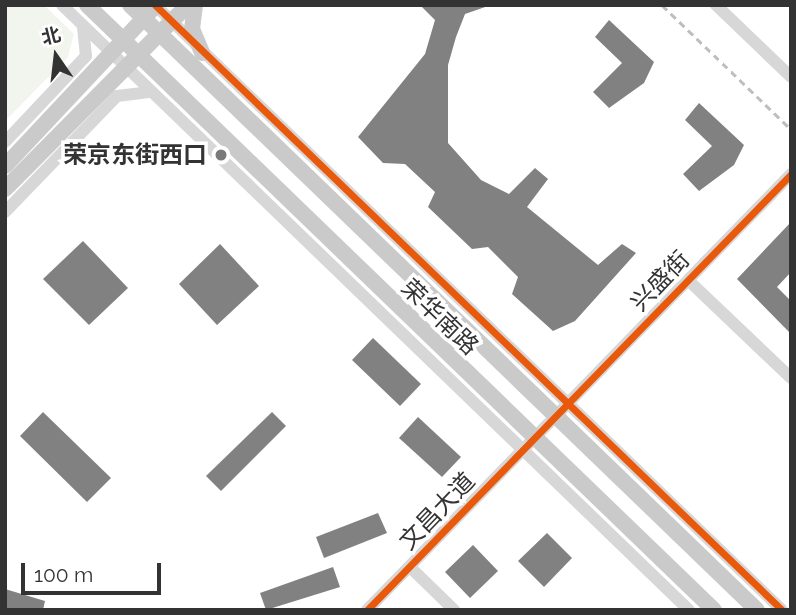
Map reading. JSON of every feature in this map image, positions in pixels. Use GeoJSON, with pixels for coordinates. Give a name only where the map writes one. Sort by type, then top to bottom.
{"type":"FeatureCollection","features":[{"type":"Feature","properties":{"kind":"main road","name":"荣华南路"},"geometry":{"type":"LineString","coordinates":[[87,5],[123,41],[130,60],[414,323],[528,443],[714,610]]}},
{"type":"Feature","properties":{"kind":"main road","name":"荣华南路"},"geometry":{"type":"LineString","coordinates":[[130,5],[556,413],[757,610]]}},
{"type":"Feature","properties":{"kind":"main road"},"geometry":{"type":"LineString","coordinates":[[5,166],[155,5]]}},
{"type":"Feature","properties":{"kind":"main road"},"geometry":{"type":"LineString","coordinates":[[5,189],[130,60],[188,5]]}},
{"type":"Feature","properties":{"kind":"main road"},"geometry":{"type":"LineString","coordinates":[[195,5],[191,29],[202,53]]}},
{"type":"Feature","properties":{"kind":"street"},"geometry":{"type":"LineString","coordinates":[[62,5],[111,54],[130,60],[153,94],[431,361],[528,443],[689,610]]}},
{"type":"Feature","properties":{"kind":"street"},"geometry":{"type":"LineString","coordinates":[[155,5],[276,125],[568,401],[782,610]]}},
{"type":"Feature","properties":{"kind":"street"},"geometry":{"type":"LineString","coordinates":[[716,5],[791,77]]}},
{"type":"Feature","properties":{"kind":"street"},"geometry":{"type":"LineString","coordinates":[[5,142],[86,57],[83,25]]}},
{"type":"Feature","properties":{"kind":"street"},"geometry":{"type":"LineString","coordinates":[[5,212],[117,96],[136,89],[153,94]]}},
{"type":"Feature","properties":{"kind":"street"},"geometry":{"type":"LineString","coordinates":[[276,125],[293,163]]}},
{"type":"Feature","properties":{"kind":"street","name":"兴盛街"},"geometry":{"type":"LineString","coordinates":[[556,413],[791,174]]}},
{"type":"Feature","properties":{"kind":"street"},"geometry":{"type":"LineString","coordinates":[[688,280],[791,378]]}},
{"type":"Feature","properties":{"kind":"street"},"geometry":{"type":"LineString","coordinates":[[414,323],[431,361]]}},
{"type":"Feature","properties":{"kind":"street","name":"文昌大道"},"geometry":{"type":"LineString","coordinates":[[368,610],[556,413]]}},
{"type":"Feature","properties":{"kind":"street"},"geometry":{"type":"LineString","coordinates":[[666,498],[685,540]]}},
{"type":"Feature","properties":{"kind":"street"},"geometry":{"type":"LineString","coordinates":[[410,567],[454,610]]}},
{"type":"Feature","properties":{"kind":"shaded area"},"geometry":{"type":"Polygon","coordinates":[[[5,5],[44,5],[74,34],[68,57],[5,121],[5,5]]]}},
{"type":"Feature","properties":{"kind":"building"},"geometry":{"type":"Polygon","coordinates":[[[420,5],[491,5],[465,14],[456,37],[448,65],[448,143],[481,180],[509,194],[535,168],[548,179],[527,207],[598,265],[622,244],[636,253],[575,321],[553,331],[512,294],[518,277],[488,247],[472,249],[428,207],[435,192],[405,164],[383,163],[358,137],[425,54],[435,20],[420,5]]]}},
{"type":"Feature","properties":{"kind":"building"},"geometry":{"type":"Polygon","coordinates":[[[609,20],[654,62],[644,83],[609,108],[593,92],[622,63],[595,37],[609,20]]]}},
{"type":"Feature","properties":{"kind":"building"},"geometry":{"type":"Polygon","coordinates":[[[699,103],[744,145],[734,165],[699,191],[683,174],[712,146],[685,120],[699,103]]]}},
{"type":"Feature","properties":{"kind":"building"},"geometry":{"type":"Polygon","coordinates":[[[791,222],[791,272],[777,287],[791,301],[791,334],[737,279],[791,222]]]}},
{"type":"Feature","properties":{"kind":"building"},"geometry":{"type":"Polygon","coordinates":[[[83,241],[128,288],[89,325],[43,279],[83,241]]]}},
{"type":"Feature","properties":{"kind":"building"},"geometry":{"type":"Polygon","coordinates":[[[220,244],[259,286],[217,325],[179,284],[220,244]]]}},
{"type":"Feature","properties":{"kind":"building"},"geometry":{"type":"Polygon","coordinates":[[[373,338],[421,384],[400,406],[352,360],[373,338]]]}},
{"type":"Feature","properties":{"kind":"building"},"geometry":{"type":"Polygon","coordinates":[[[43,412],[111,478],[87,502],[20,436],[43,412]]]}},
{"type":"Feature","properties":{"kind":"building"},"geometry":{"type":"Polygon","coordinates":[[[272,412],[286,426],[221,491],[206,476],[272,412]]]}},
{"type":"Feature","properties":{"kind":"building"},"geometry":{"type":"Polygon","coordinates":[[[418,417],[461,457],[442,477],[399,438],[418,417]]]}},
{"type":"Feature","properties":{"kind":"building"},"geometry":{"type":"Polygon","coordinates":[[[378,513],[387,533],[324,558],[316,537],[378,513]]]}},
{"type":"Feature","properties":{"kind":"building"},"geometry":{"type":"Polygon","coordinates":[[[547,533],[572,558],[544,587],[518,561],[547,533]]]}},
{"type":"Feature","properties":{"kind":"building"},"geometry":{"type":"Polygon","coordinates":[[[473,545],[498,571],[470,598],[445,572],[473,545]]]}},
{"type":"Feature","properties":{"kind":"building"},"geometry":{"type":"Polygon","coordinates":[[[333,567],[340,587],[266,610],[260,593],[333,567]]]}},
{"type":"Feature","properties":{"kind":"building"},"geometry":{"type":"Polygon","coordinates":[[[5,589],[45,601],[43,610],[5,609],[5,589]]]}},
{"type":"Feature","properties":{"kind":"railway"},"geometry":{"type":"LineString","coordinates":[[662,5],[791,129]]}},
{"type":"Feature","properties":{"kind":"cycle path"},"geometry":{"type":"LineString","coordinates":[[155,5],[782,610]]}},
{"type":"Feature","properties":{"kind":"cycle path"},"geometry":{"type":"LineString","coordinates":[[367,610],[791,174]]}},
{"type":"Feature","properties":{"kind":"place","name":"荣京东街西口"},"geometry":{"type":"Point","coordinates":[221,155]}}]}
